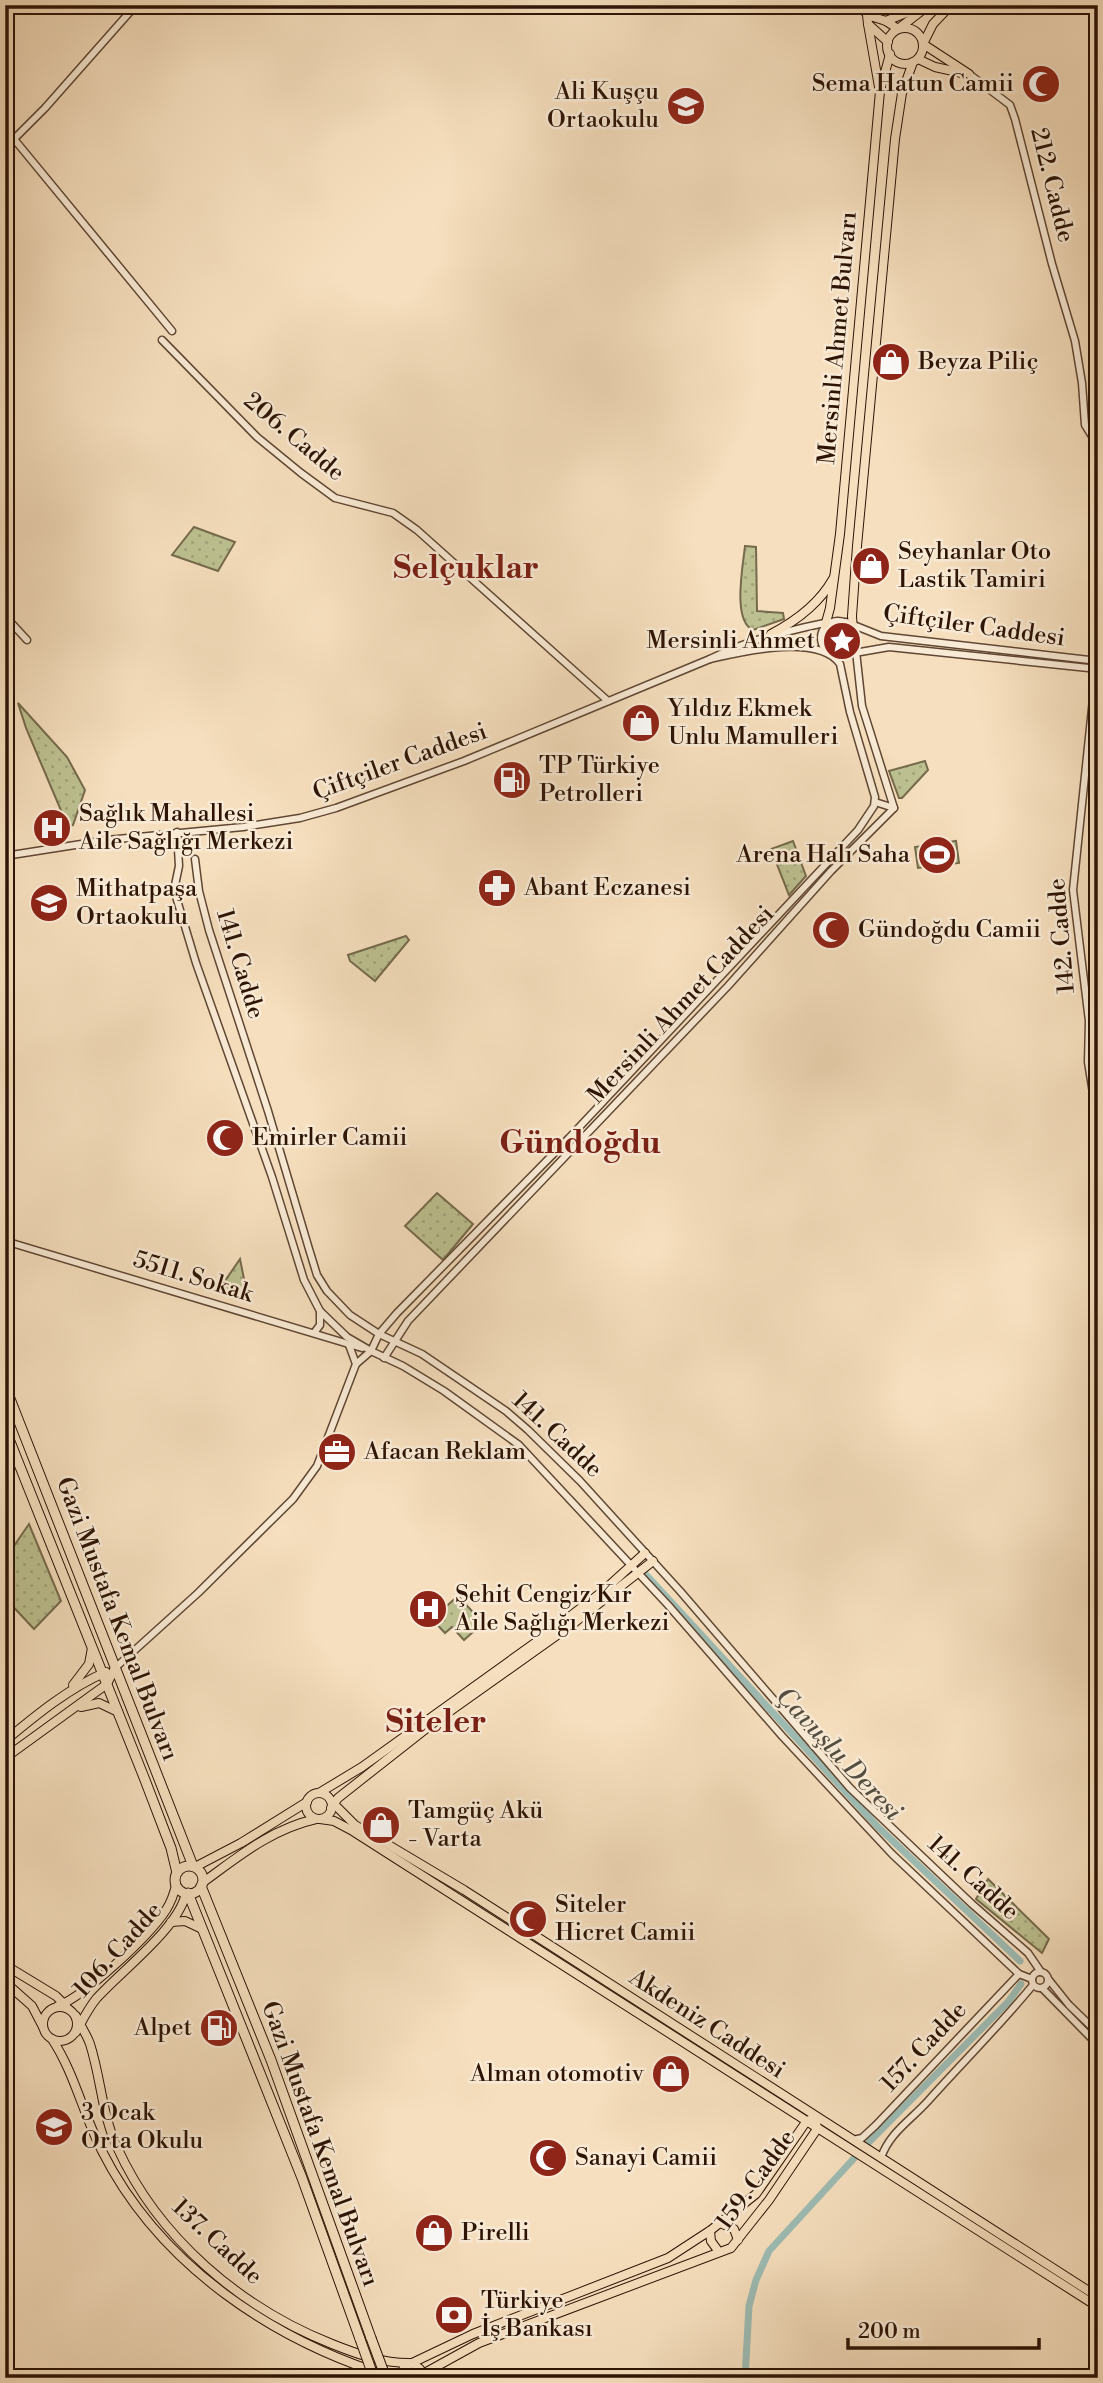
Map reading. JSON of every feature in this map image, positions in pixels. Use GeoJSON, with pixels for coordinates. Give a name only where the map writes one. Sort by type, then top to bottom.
{"type":"FeatureCollection","features":[{"type":"Feature","properties":{"kind":"highway","name":"Gazi Mustafa Kemal Bulvarı"},"geometry":{"type":"LineString","coordinates":[[5,1386],[194,1867]]}},
{"type":"Feature","properties":{"kind":"highway","name":"Gazi Mustafa Kemal Bulvarı"},"geometry":{"type":"LineString","coordinates":[[5,1429],[171,1848],[177,1872]]}},
{"type":"Feature","properties":{"kind":"highway"},"geometry":{"type":"LineString","coordinates":[[185,1866],[194,1867],[202,1876],[202,1884],[196,1892],[187,1893],[176,1885],[177,1872],[185,1866]]}},
{"type":"Feature","properties":{"kind":"highway","name":"Gazi Mustafa Kemal Bulvarı"},"geometry":{"type":"LineString","coordinates":[[202,1884],[271,2060],[386,2378]]}},
{"type":"Feature","properties":{"kind":"highway","name":"Gazi Mustafa Kemal Bulvarı"},"geometry":{"type":"LineString","coordinates":[[187,1893],[302,2178],[374,2378]]}},
{"type":"Feature","properties":{"kind":"main road"},"geometry":{"type":"LineString","coordinates":[[868,19],[886,20],[927,5]]}},
{"type":"Feature","properties":{"kind":"main road"},"geometry":{"type":"LineString","coordinates":[[888,42],[898,29],[927,5]]}},
{"type":"Feature","properties":{"kind":"main road"},"geometry":{"type":"LineString","coordinates":[[915,60],[933,24],[951,5]]}},
{"type":"Feature","properties":{"kind":"main road"},"geometry":{"type":"LineString","coordinates":[[868,19],[888,42],[890,54],[898,62],[915,60],[969,74]]}},
{"type":"Feature","properties":{"kind":"main road"},"geometry":{"type":"LineString","coordinates":[[868,19],[880,91]]}},
{"type":"Feature","properties":{"kind":"main road"},"geometry":{"type":"LineString","coordinates":[[886,20],[898,29],[915,30],[922,38],[923,44],[969,74]]}},
{"type":"Feature","properties":{"kind":"main road","name":"Mersinli Ahmet Bulvarı"},"geometry":{"type":"LineString","coordinates":[[827,624],[834,576],[880,91],[890,54]]}},
{"type":"Feature","properties":{"kind":"main road","name":"Mersinli Ahmet Bulvarı"},"geometry":{"type":"LineString","coordinates":[[850,626],[895,139],[902,93],[915,60]]}},
{"type":"Feature","properties":{"kind":"main road"},"geometry":{"type":"LineString","coordinates":[[771,634],[805,613],[821,596],[834,576]]}},
{"type":"Feature","properties":{"kind":"main road"},"geometry":{"type":"LineString","coordinates":[[194,1867],[250,1837],[362,1767],[539,1640],[602,1592],[643,1554]]}},
{"type":"Feature","properties":{"kind":"main road"},"geometry":{"type":"LineString","coordinates":[[202,1884],[243,1852],[284,1829],[327,1816],[338,1798],[357,1782],[651,1564]]}},
{"type":"Feature","properties":{"kind":"main road"},"geometry":{"type":"LineString","coordinates":[[64,1695],[89,1664],[92,1645]]}},
{"type":"Feature","properties":{"kind":"main road"},"geometry":{"type":"LineString","coordinates":[[5,1741],[83,1682],[115,1668]]}},
{"type":"Feature","properties":{"kind":"main road"},"geometry":{"type":"LineString","coordinates":[[5,1758],[107,1684],[115,1668]]}},
{"type":"Feature","properties":{"kind":"main road"},"geometry":{"type":"LineString","coordinates":[[72,1710],[99,1703],[118,1712]]}},
{"type":"Feature","properties":{"kind":"main road"},"geometry":{"type":"LineString","coordinates":[[319,1793],[326,1795],[332,1805]]}},
{"type":"Feature","properties":{"kind":"main road"},"geometry":{"type":"LineString","coordinates":[[307,1802],[307,1810],[318,1819]]}},
{"type":"Feature","properties":{"kind":"main road","name":"Akdeniz Caddesi"},"geometry":{"type":"LineString","coordinates":[[332,1805],[355,1825],[464,1890],[878,2156]]}},
{"type":"Feature","properties":{"kind":"main road","name":"Akdeniz Caddesi"},"geometry":{"type":"LineString","coordinates":[[318,1819],[334,1821],[351,1830],[1098,2308]]}},
{"type":"Feature","properties":{"kind":"main road","name":"106. Cadde"},"geometry":{"type":"LineString","coordinates":[[63,2006],[79,1996],[158,1921],[173,1898],[176,1885]]}},
{"type":"Feature","properties":{"kind":"main road","name":"106. Cadde"},"geometry":{"type":"LineString","coordinates":[[77,2024],[94,2001],[171,1922],[184,1905],[187,1893]]}},
{"type":"Feature","properties":{"kind":"main road"},"geometry":{"type":"LineString","coordinates":[[171,1922],[185,1921],[202,1929]]}},
{"type":"Feature","properties":{"kind":"main road"},"geometry":{"type":"LineString","coordinates":[[5,1965],[56,1996],[77,2024],[68,2039],[52,2039],[32,2006],[5,1982]]}},
{"type":"Feature","properties":{"kind":"main road"},"geometry":{"type":"LineString","coordinates":[[43,2027],[45,2016],[52,2008],[63,2006]]}},
{"type":"Feature","properties":{"kind":"main road","name":"137. Cadde"},"geometry":{"type":"LineString","coordinates":[[77,2024],[90,2044],[116,2146],[139,2190],[173,2235],[251,2302],[307,2334],[359,2354],[392,2363],[411,2363]]}},
{"type":"Feature","properties":{"kind":"main road","name":"137. Cadde"},"geometry":{"type":"LineString","coordinates":[[52,2039],[69,2068],[103,2153],[125,2190],[167,2242],[209,2281],[247,2311],[303,2343],[362,2368],[395,2378]]}},
{"type":"Feature","properties":{"kind":"main road","name":"159. Cadde"},"geometry":{"type":"LineString","coordinates":[[411,2363],[473,2333],[667,2258],[710,2231],[756,2194],[806,2122],[815,2117],[817,2129],[769,2200],[730,2248],[479,2343],[420,2377]]}},
{"type":"Feature","properties":{"kind":"main road"},"geometry":{"type":"LineString","coordinates":[[878,2156],[1098,2297]]}},
{"type":"Feature","properties":{"kind":"main road"},"geometry":{"type":"LineString","coordinates":[[720,2223],[734,2229],[738,2240]]}},
{"type":"Feature","properties":{"kind":"main road"},"geometry":{"type":"LineString","coordinates":[[710,2231],[711,2241],[719,2252]]}},
{"type":"Feature","properties":{"kind":"main road"},"geometry":{"type":"LineString","coordinates":[[403,2378],[402,2370],[411,2363],[418,2366],[420,2377]]}},
{"type":"Feature","properties":{"kind":"street"},"geometry":{"type":"LineString","coordinates":[[5,148],[136,5]]}},
{"type":"Feature","properties":{"kind":"street"},"geometry":{"type":"LineString","coordinates":[[858,5],[868,19]]}},
{"type":"Feature","properties":{"kind":"street","name":"212. Cadde"},"geometry":{"type":"LineString","coordinates":[[969,74],[1010,105],[1016,119],[1052,264],[1075,341],[1085,425],[1098,446]]}},
{"type":"Feature","properties":{"kind":"street"},"geometry":{"type":"LineString","coordinates":[[14,139],[172,331]]}},
{"type":"Feature","properties":{"kind":"street","name":"206. Cadde"},"geometry":{"type":"LineString","coordinates":[[162,340],[257,437],[300,473],[335,498],[393,513],[417,530],[608,701]]}},
{"type":"Feature","properties":{"kind":"street"},"geometry":{"type":"LineString","coordinates":[[5,616],[27,640]]}},
{"type":"Feature","properties":{"kind":"street"},"geometry":{"type":"LineString","coordinates":[[855,642],[849,652],[843,655],[832,654],[827,652],[820,641],[822,630],[835,621],[850,626],[855,642],[862,706],[894,808]]}},
{"type":"Feature","properties":{"kind":"street","name":"Çiftçiler Caddesi"},"geometry":{"type":"LineString","coordinates":[[5,856],[107,840],[243,827],[300,818],[336,808],[464,761],[710,659],[741,643],[771,634],[827,624]]}},
{"type":"Feature","properties":{"kind":"street","name":"Çiftçiler Caddesi"},"geometry":{"type":"LineString","coordinates":[[850,626],[881,636],[1097,665]]}},
{"type":"Feature","properties":{"kind":"street","name":"Çiftçiler Caddesi"},"geometry":{"type":"LineString","coordinates":[[710,659],[765,647],[795,647],[832,654]]}},
{"type":"Feature","properties":{"kind":"street","name":"Çiftçiler Caddesi"},"geometry":{"type":"LineString","coordinates":[[843,655],[889,647],[1097,665]]}},
{"type":"Feature","properties":{"kind":"street"},"geometry":{"type":"LineString","coordinates":[[832,654],[841,664],[850,712],[875,802],[894,808]]}},
{"type":"Feature","properties":{"kind":"street","name":"142. Cadde"},"geometry":{"type":"LineString","coordinates":[[1097,665],[1073,890],[1089,1021],[1088,1062],[1098,1124]]}},
{"type":"Feature","properties":{"kind":"street","name":"Mersinli Ahmet Caddesi"},"geometry":{"type":"LineString","coordinates":[[370,1351],[379,1334],[487,1219],[569,1138],[858,830],[875,802]]}},
{"type":"Feature","properties":{"kind":"street","name":"Mersinli Ahmet Caddesi"},"geometry":{"type":"LineString","coordinates":[[384,1358],[408,1321],[450,1275],[728,986],[831,871],[894,808]]}},
{"type":"Feature","properties":{"kind":"street","name":"141. Cadde"},"geometry":{"type":"LineString","coordinates":[[177,832],[179,866],[174,890],[196,962],[272,1177],[304,1280],[320,1311],[347,1337],[444,1391],[519,1445],[639,1573],[892,1854],[1019,1974],[1032,1982]]}},
{"type":"Feature","properties":{"kind":"street","name":"141. Cadde"},"geometry":{"type":"LineString","coordinates":[[195,859],[199,891],[209,930],[317,1275],[327,1291],[350,1315],[379,1334],[422,1354],[513,1417],[580,1481],[850,1788],[956,1890],[1028,1953],[1041,1972]]}},
{"type":"Feature","properties":{"kind":"street"},"geometry":{"type":"LineString","coordinates":[[723,975],[728,986]]}},
{"type":"Feature","properties":{"kind":"street","name":"5511. Sokak"},"geometry":{"type":"LineString","coordinates":[[5,1241],[370,1351]]}},
{"type":"Feature","properties":{"kind":"street"},"geometry":{"type":"LineString","coordinates":[[314,1333],[320,1325],[320,1311]]}},
{"type":"Feature","properties":{"kind":"street"},"geometry":{"type":"LineString","coordinates":[[349,1345],[356,1363]]}},
{"type":"Feature","properties":{"kind":"street"},"geometry":{"type":"LineString","coordinates":[[115,1668],[198,1593],[293,1499],[320,1460],[356,1363],[370,1351]]}},
{"type":"Feature","properties":{"kind":"street"},"geometry":{"type":"LineString","coordinates":[[713,1656],[727,1645]]}},
{"type":"Feature","properties":{"kind":"street"},"geometry":{"type":"LineString","coordinates":[[838,1796],[850,1788]]}},
{"type":"Feature","properties":{"kind":"street"},"geometry":{"type":"LineString","coordinates":[[1098,2033],[1069,2004],[1046,1975],[1041,1972],[1034,1975],[1032,1982],[1037,1989],[1043,1989],[1098,2045]]}},
{"type":"Feature","properties":{"kind":"street","name":"157. Cadde"},"geometry":{"type":"LineString","coordinates":[[853,2140],[862,2138],[876,2125],[1019,1974]]}},
{"type":"Feature","properties":{"kind":"street"},"geometry":{"type":"LineString","coordinates":[[1043,1989],[1049,1980]]}},
{"type":"Feature","properties":{"kind":"street","name":"157. Cadde"},"geometry":{"type":"LineString","coordinates":[[878,2156],[892,2135],[926,2103],[1032,1982]]}},
{"type":"Feature","properties":{"kind":"green space"},"geometry":{"type":"Polygon","coordinates":[[[194,527],[235,542],[218,571],[172,555],[194,527]]]}},
{"type":"Feature","properties":{"kind":"green space"},"geometry":{"type":"Polygon","coordinates":[[[745,546],[756,547],[757,611],[783,613],[784,619],[753,630],[747,625],[741,605],[745,546]]]}},
{"type":"Feature","properties":{"kind":"green space"},"geometry":{"type":"Polygon","coordinates":[[[834,628],[842,628],[848,638],[842,648],[834,648],[828,642],[828,634],[834,628]]]}},
{"type":"Feature","properties":{"kind":"green space"},"geometry":{"type":"Polygon","coordinates":[[[18,703],[67,757],[85,790],[73,825],[68,827],[18,703]]]}},
{"type":"Feature","properties":{"kind":"green space"},"geometry":{"type":"Polygon","coordinates":[[[925,761],[928,770],[899,798],[889,771],[925,761]]]}},
{"type":"Feature","properties":{"kind":"green space"},"geometry":{"type":"Polygon","coordinates":[[[793,841],[806,876],[789,895],[771,849],[793,841]]]}},
{"type":"Feature","properties":{"kind":"green space","name":"Arena Halı Saha"},"geometry":{"type":"Polygon","coordinates":[[[956,841],[959,863],[918,868],[915,847],[956,841]]]}},
{"type":"Feature","properties":{"kind":"green space"},"geometry":{"type":"Polygon","coordinates":[[[406,936],[409,940],[375,981],[350,961],[348,955],[406,936]]]}},
{"type":"Feature","properties":{"kind":"green space"},"geometry":{"type":"Polygon","coordinates":[[[437,1193],[473,1224],[443,1260],[405,1226],[437,1193]]]}},
{"type":"Feature","properties":{"kind":"green space"},"geometry":{"type":"Polygon","coordinates":[[[240,1259],[248,1299],[218,1291],[240,1259]]]}},
{"type":"Feature","properties":{"kind":"green space"},"geometry":{"type":"Polygon","coordinates":[[[29,1524],[61,1601],[34,1629],[5,1598],[5,1559],[29,1524]]]}},
{"type":"Feature","properties":{"kind":"green space"},"geometry":{"type":"Polygon","coordinates":[[[458,1596],[483,1623],[464,1640],[452,1627],[445,1633],[432,1619],[458,1596]]]}},
{"type":"Feature","properties":{"kind":"green space"},"geometry":{"type":"Polygon","coordinates":[[[988,1879],[1049,1939],[1042,1953],[976,1899],[988,1879]]]}},
{"type":"Feature","properties":{"kind":"waterway","name":"Çavuşlu Deresi"},"geometry":{"type":"LineString","coordinates":[[638,1566],[878,1827],[1020,1961]]}},
{"type":"Feature","properties":{"kind":"waterway","name":"Çavuşlu Deresi"},"geometry":{"type":"LineString","coordinates":[[745,2378],[749,2306],[756,2280],[769,2251],[869,2142],[1008,2002],[1021,1984]]}},
{"type":"Feature","properties":{"kind":"place","name":"Sema Hatun Camii"},"geometry":{"type":"Point","coordinates":[1041,84]}},
{"type":"Feature","properties":{"kind":"place","name":"Ali Kuşçu Ortaokulu"},"geometry":{"type":"Point","coordinates":[686,106]}},
{"type":"Feature","properties":{"kind":"place","name":"Beyza Piliç"},"geometry":{"type":"Point","coordinates":[891,362]}},
{"type":"Feature","properties":{"kind":"place","name":"Seyhanlar Oto Lastik Tamiri"},"geometry":{"type":"Point","coordinates":[871,566]}},
{"type":"Feature","properties":{"kind":"place","name":"Mersinli Ahmet"},"geometry":{"type":"Point","coordinates":[842,641]}},
{"type":"Feature","properties":{"kind":"place","name":"Yıldız Ekmek Unlu Mamulleri"},"geometry":{"type":"Point","coordinates":[641,723]}},
{"type":"Feature","properties":{"kind":"place","name":"TP Türkiye Petrolleri"},"geometry":{"type":"Point","coordinates":[512,780]}},
{"type":"Feature","properties":{"kind":"place","name":"Sağlık Mahallesi Aile Sağlığı Merkezi"},"geometry":{"type":"Point","coordinates":[52,828]}},
{"type":"Feature","properties":{"kind":"place","name":"Arena Halı Saha"},"geometry":{"type":"Point","coordinates":[937,855]}},
{"type":"Feature","properties":{"kind":"place","name":"Abant Eczanesi"},"geometry":{"type":"Point","coordinates":[497,888]}},
{"type":"Feature","properties":{"kind":"place","name":"Mithatpaşa Ortaokulu"},"geometry":{"type":"Point","coordinates":[49,903]}},
{"type":"Feature","properties":{"kind":"place","name":"Gündoğdu Camii"},"geometry":{"type":"Point","coordinates":[831,930]}},
{"type":"Feature","properties":{"kind":"place","name":"Emirler Camii"},"geometry":{"type":"Point","coordinates":[225,1138]}},
{"type":"Feature","properties":{"kind":"place","name":"Afacan Reklam"},"geometry":{"type":"Point","coordinates":[337,1452]}},
{"type":"Feature","properties":{"kind":"place","name":"Şehit Cengiz Kır Aile Sağlığı Merkezi"},"geometry":{"type":"Point","coordinates":[428,1609]}},
{"type":"Feature","properties":{"kind":"place","name":"Tamgüç Akü - Varta"},"geometry":{"type":"Point","coordinates":[381,1825]}},
{"type":"Feature","properties":{"kind":"place","name":"Siteler Hicret Camii"},"geometry":{"type":"Point","coordinates":[528,1919]}},
{"type":"Feature","properties":{"kind":"place","name":"Alpet"},"geometry":{"type":"Point","coordinates":[219,2028]}},
{"type":"Feature","properties":{"kind":"place","name":"Alman otomotiv"},"geometry":{"type":"Point","coordinates":[671,2074]}},
{"type":"Feature","properties":{"kind":"place","name":"3 Ocak Orta Okulu"},"geometry":{"type":"Point","coordinates":[54,2127]}},
{"type":"Feature","properties":{"kind":"place","name":"Sanayi Camii"},"geometry":{"type":"Point","coordinates":[548,2158]}},
{"type":"Feature","properties":{"kind":"place","name":"Pirelli"},"geometry":{"type":"Point","coordinates":[434,2233]}},
{"type":"Feature","properties":{"kind":"place","name":"Türkiye İş Bankası"},"geometry":{"type":"Point","coordinates":[454,2315]}},
{"type":"Feature","properties":{"kind":"district","name":"Selçuklar"},"geometry":{"type":"Point","coordinates":[466,568]}},
{"type":"Feature","properties":{"kind":"district","name":"Gündoğdu"},"geometry":{"type":"Point","coordinates":[580,1143]}},
{"type":"Feature","properties":{"kind":"district","name":"Siteler"},"geometry":{"type":"Point","coordinates":[436,1722]}}]}
